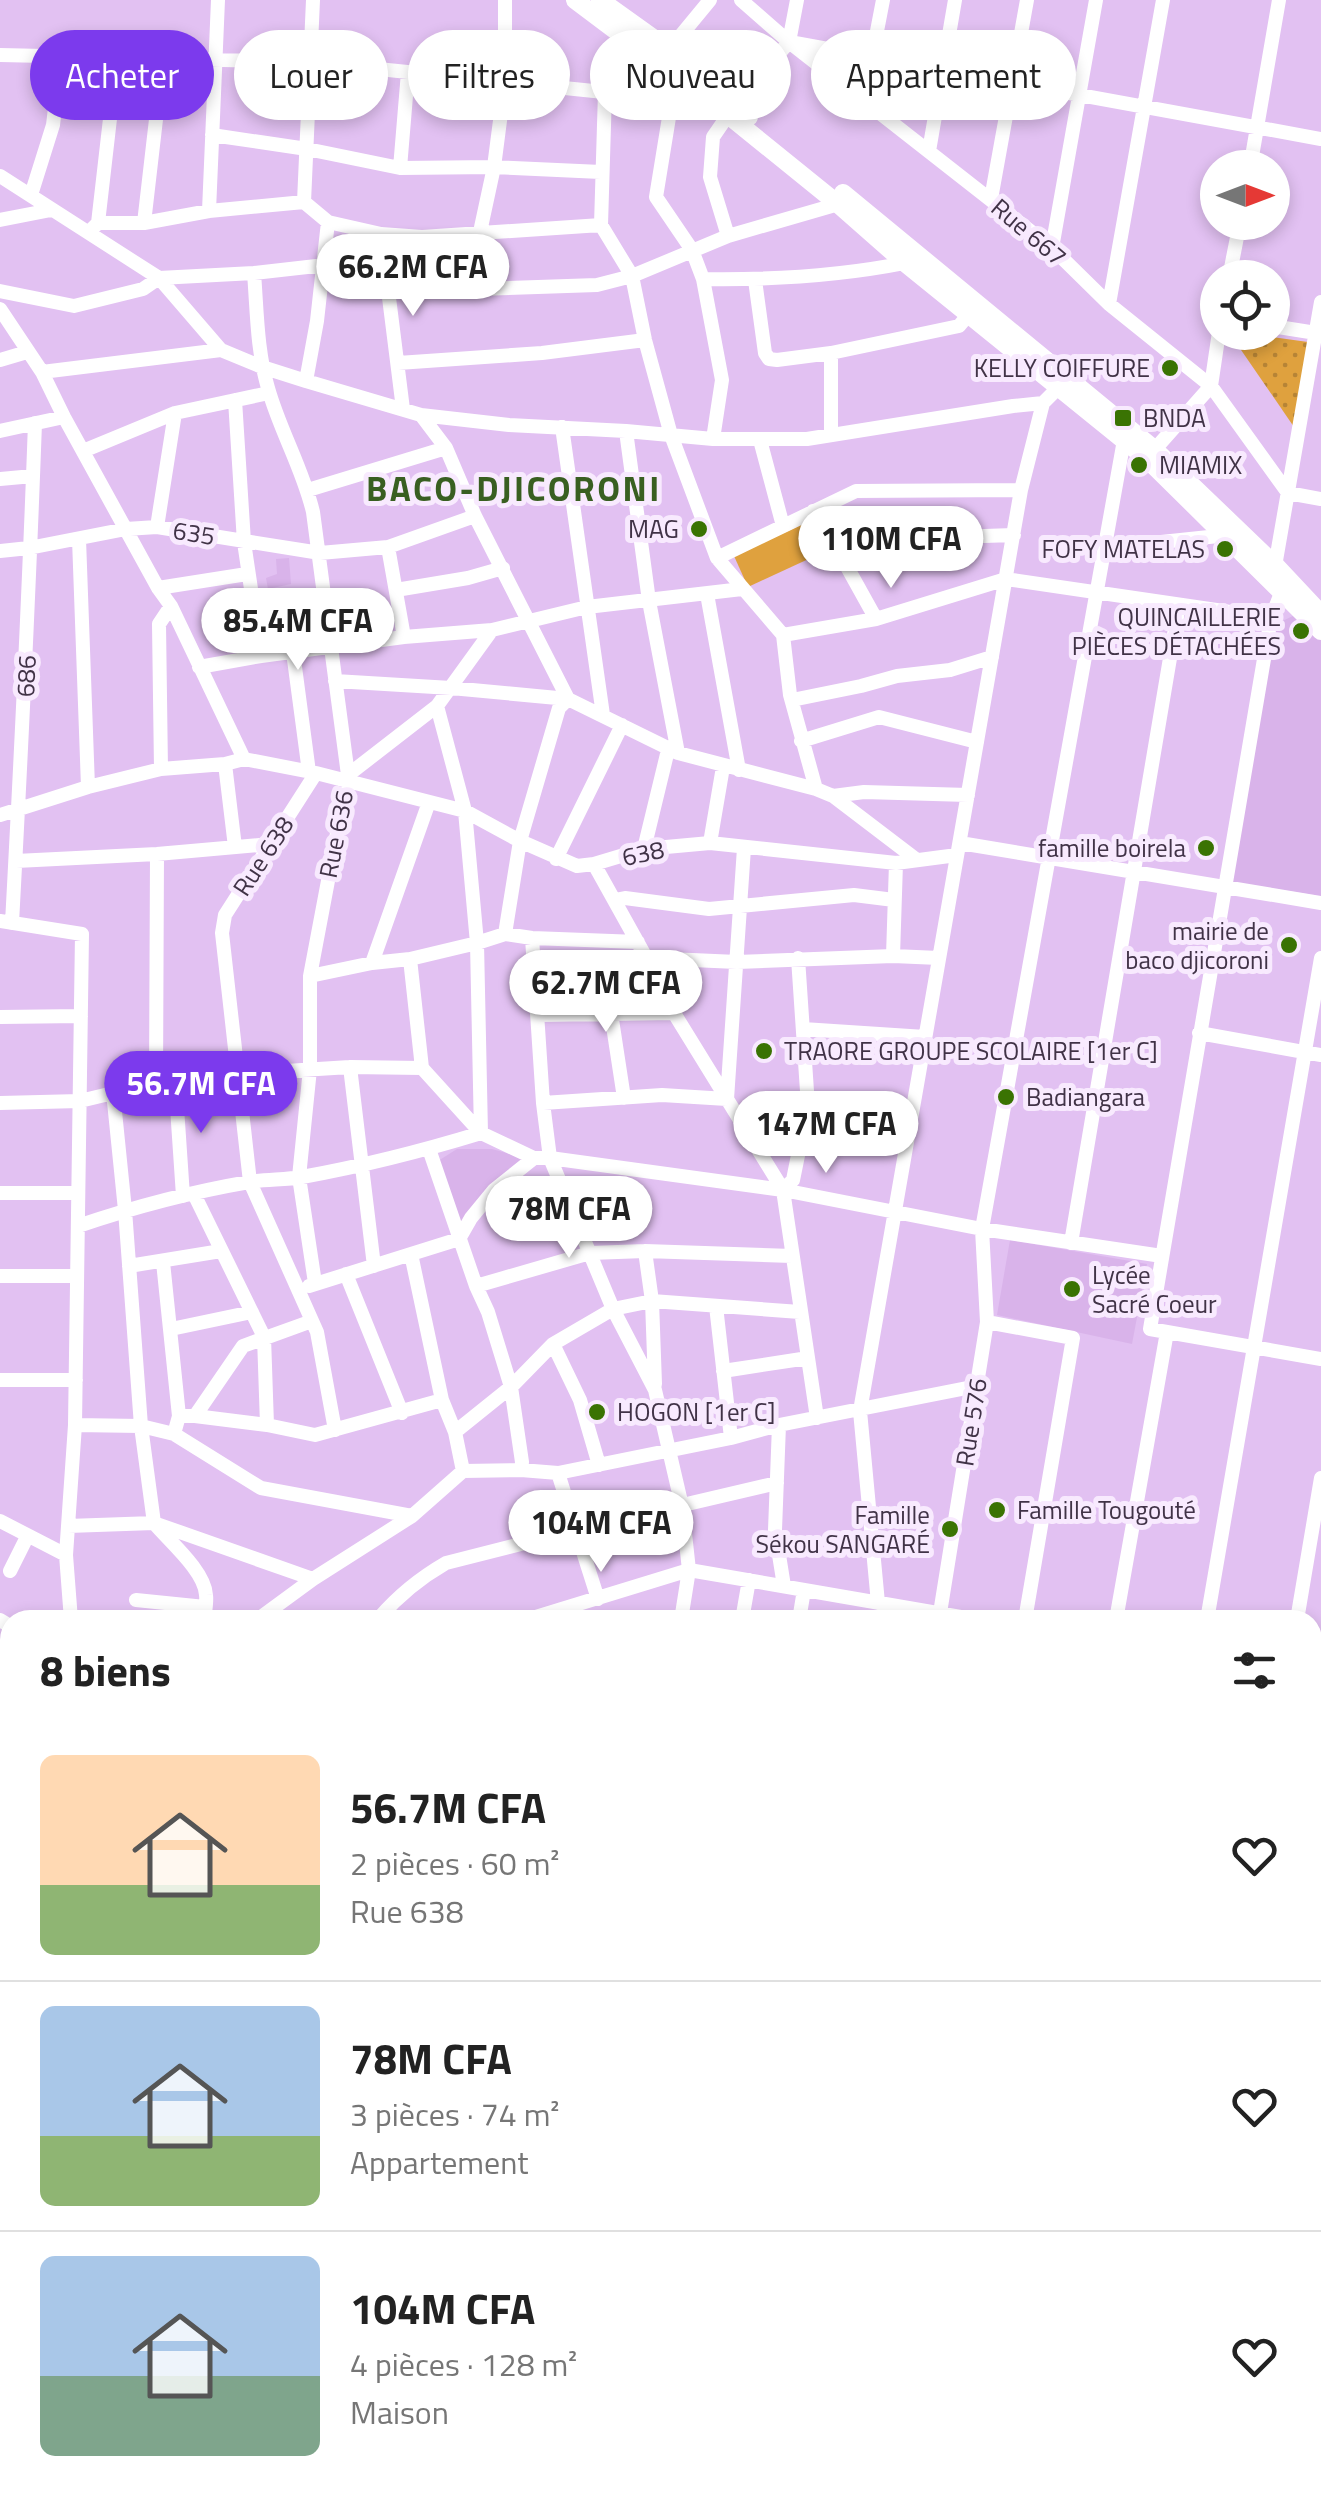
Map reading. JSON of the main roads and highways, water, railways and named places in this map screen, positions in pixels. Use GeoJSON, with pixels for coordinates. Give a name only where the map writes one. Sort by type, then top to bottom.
{"type":"FeatureCollection","features":[{"type":"Feature","properties":{"kind":"main road"},"geometry":{"type":"LineString","coordinates":[[575,0],[620,30]]}},
{"type":"Feature","properties":{"kind":"main road"},"geometry":{"type":"LineString","coordinates":[[600,0],[632,30]]}},
{"type":"Feature","properties":{"kind":"main road"},"geometry":{"type":"LineString","coordinates":[[743,120],[1150,454],[1279,580],[1321,631]]}},
{"type":"Feature","properties":{"kind":"main road"},"geometry":{"type":"LineString","coordinates":[[845,202],[905,263],[973,309]]}},
{"type":"Feature","properties":{"kind":"main road"},"geometry":{"type":"LineString","coordinates":[[1279,580],[1321,614]]}},
{"type":"Feature","properties":{"kind":"place","name":"KELLY COIFFURE"},"geometry":{"type":"Point","coordinates":[1170,368]}},
{"type":"Feature","properties":{"kind":"place","name":"BNDA"},"geometry":{"type":"Point","coordinates":[1123,418]}},
{"type":"Feature","properties":{"kind":"place","name":"MIAMIX"},"geometry":{"type":"Point","coordinates":[1139,465]}},
{"type":"Feature","properties":{"kind":"place","name":"MAG"},"geometry":{"type":"Point","coordinates":[699,529]}},
{"type":"Feature","properties":{"kind":"place","name":"FOFY MATELAS"},"geometry":{"type":"Point","coordinates":[1225,549]}},
{"type":"Feature","properties":{"kind":"place","name":"QUINCAILLERIE PIÈCES DÉTACHÉES"},"geometry":{"type":"Point","coordinates":[1301,631]}},
{"type":"Feature","properties":{"kind":"place","name":"famille boirela"},"geometry":{"type":"Point","coordinates":[1206,848]}},
{"type":"Feature","properties":{"kind":"place","name":"mairie de baco djicoroni"},"geometry":{"type":"Point","coordinates":[1289,945]}},
{"type":"Feature","properties":{"kind":"place","name":"TRAORE GROUPE SCOLAIRE [1er C]"},"geometry":{"type":"Point","coordinates":[764,1051]}},
{"type":"Feature","properties":{"kind":"place","name":"Badiangara"},"geometry":{"type":"Point","coordinates":[1006,1097]}},
{"type":"Feature","properties":{"kind":"place","name":"Lycée Sacré Coeur"},"geometry":{"type":"Point","coordinates":[1072,1289]}},
{"type":"Feature","properties":{"kind":"place","name":"HOGON [1er C]"},"geometry":{"type":"Point","coordinates":[597,1412]}},
{"type":"Feature","properties":{"kind":"place","name":"Famille Tougouté"},"geometry":{"type":"Point","coordinates":[997,1510]}},
{"type":"Feature","properties":{"kind":"place","name":"Famille Sékou SANGARÉ"},"geometry":{"type":"Point","coordinates":[950,1529]}},
{"type":"Feature","properties":{"kind":"district","name":"BACO-DJICORONI"},"geometry":{"type":"Point","coordinates":[514,488]}}]}
